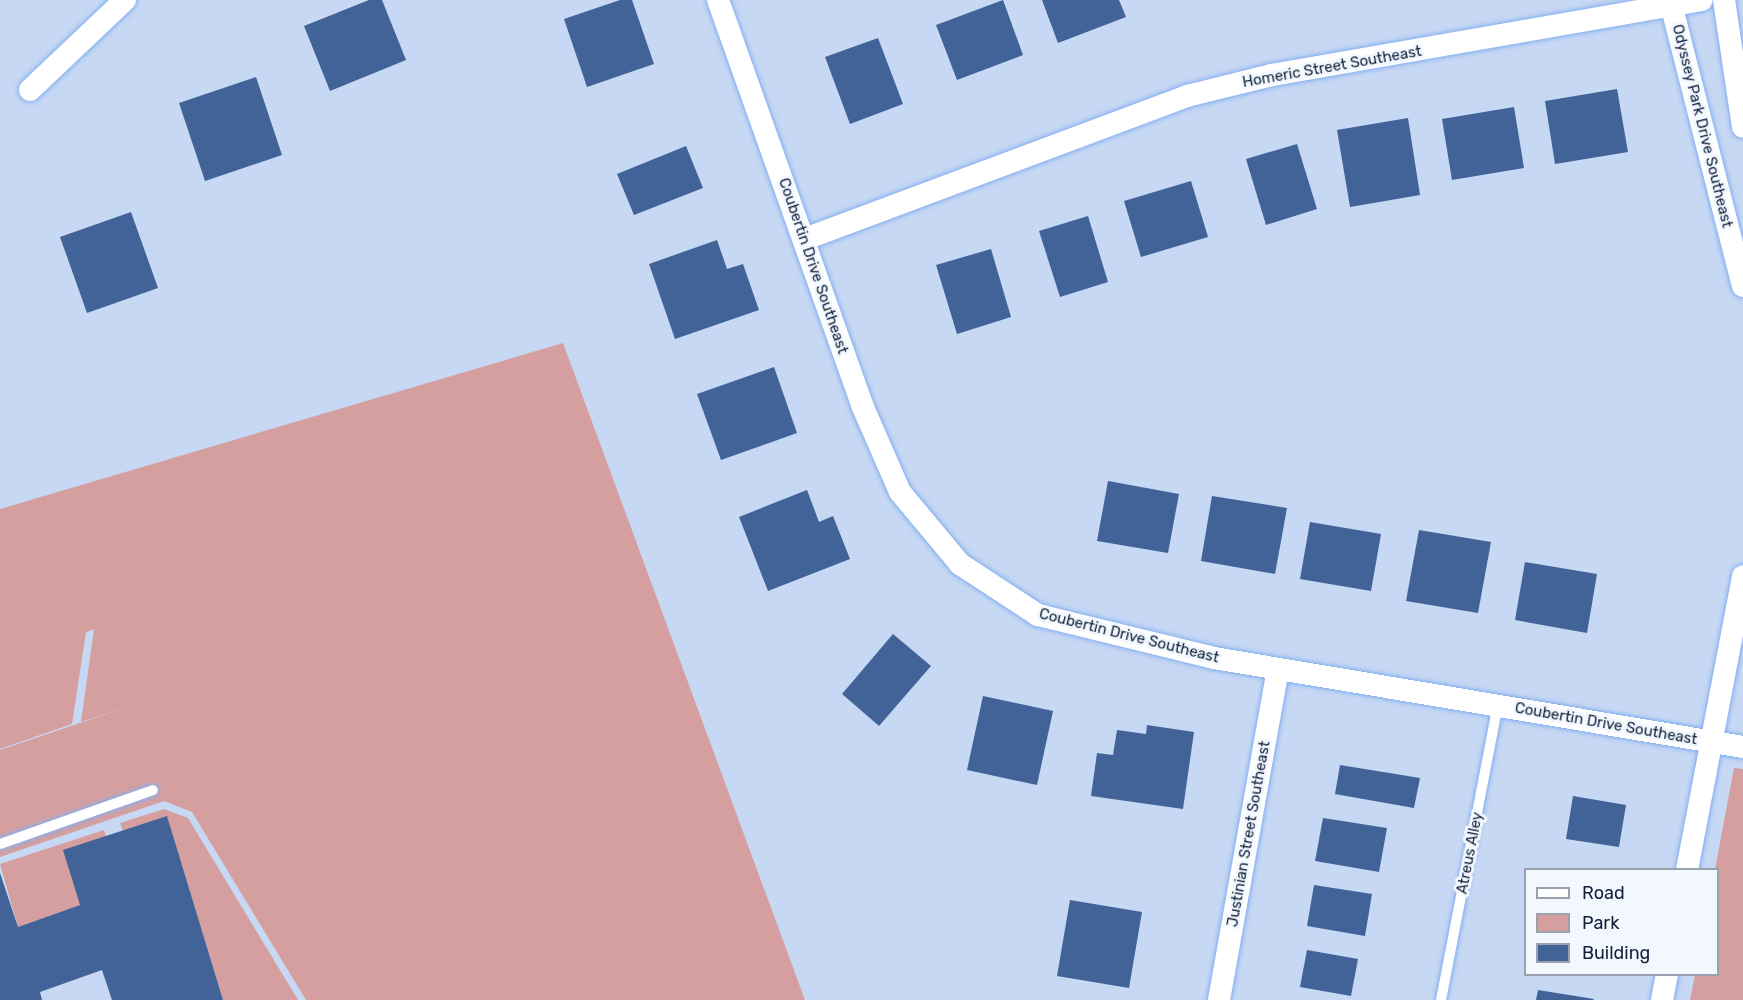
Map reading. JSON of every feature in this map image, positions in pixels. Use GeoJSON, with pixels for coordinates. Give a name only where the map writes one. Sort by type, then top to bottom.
{"type":"FeatureCollection","features":[{"type":"Feature","properties":{"kind":"street"},"geometry":{"type":"LineString","coordinates":[[30,90],[124,0]]}},
{"type":"Feature","properties":{"kind":"street","name":"Coubertin Drive Southeast"},"geometry":{"type":"LineString","coordinates":[[718,0],[805,239],[862,405],[900,492],[960,564],[1038,615],[1278,669],[1743,747]]}},
{"type":"Feature","properties":{"kind":"street","name":"Homeric Street Southeast"},"geometry":{"type":"LineString","coordinates":[[805,239],[1187,96],[1272,75],[1671,3],[1701,0]]}},
{"type":"Feature","properties":{"kind":"street"},"geometry":{"type":"LineString","coordinates":[[1724,0],[1743,127]]}},
{"type":"Feature","properties":{"kind":"street","name":"Odyssey Park Drive Southeast"},"geometry":{"type":"LineString","coordinates":[[1671,3],[1743,286]]}},
{"type":"Feature","properties":{"kind":"street"},"geometry":{"type":"LineString","coordinates":[[1687,868],[1743,576]]}},
{"type":"Feature","properties":{"kind":"street","name":"Justinian Street Southeast"},"geometry":{"type":"LineString","coordinates":[[1219,1000],[1278,669]]}},
{"type":"Feature","properties":{"kind":"street"},"geometry":{"type":"LineString","coordinates":[[1662,1000],[1667,976]]}},
{"type":"Feature","properties":{"kind":"lane","name":"Atreus Alley"},"geometry":{"type":"LineString","coordinates":[[1441,1000],[1498,705]]}},
{"type":"Feature","properties":{"kind":"lane"},"geometry":{"type":"LineString","coordinates":[[0,843],[153,790]]}},
{"type":"Feature","properties":{"kind":"green space"},"geometry":{"type":"Polygon","coordinates":[[[563,343],[805,1000],[306,1000],[192,812],[164,801],[0,857],[0,750],[139,703],[81,722],[94,629],[86,632],[72,724],[0,749],[0,509],[563,343]]]}},
{"type":"Feature","properties":{"kind":"green space"},"geometry":{"type":"Polygon","coordinates":[[[1734,768],[1743,769],[1743,1000],[1690,1000],[1695,976],[1719,976],[1719,868],[1715,868],[1734,768]]]}},
{"type":"Feature","properties":{"kind":"green space"},"geometry":{"type":"Polygon","coordinates":[[[164,809],[188,818],[298,1000],[223,1000],[167,817],[123,831],[120,823],[164,809]]]}},
{"type":"Feature","properties":{"kind":"green space"},"geometry":{"type":"Polygon","coordinates":[[[104,830],[106,836],[80,905],[18,927],[0,864],[104,830]]]}},
{"type":"Feature","properties":{"kind":"building"},"geometry":{"type":"Polygon","coordinates":[[[369,0],[382,0],[406,60],[330,91],[304,26],[369,0]]]}},
{"type":"Feature","properties":{"kind":"building"},"geometry":{"type":"Polygon","coordinates":[[[620,0],[632,0],[654,64],[587,87],[564,19],[620,0]]]}},
{"type":"Feature","properties":{"kind":"building"},"geometry":{"type":"Polygon","coordinates":[[[1003,0],[1023,55],[957,80],[936,25],[1003,0]]]}},
{"type":"Feature","properties":{"kind":"building"},"geometry":{"type":"Polygon","coordinates":[[[1042,0],[1119,0],[1126,17],[1058,43],[1042,0]]]}},
{"type":"Feature","properties":{"kind":"building"},"geometry":{"type":"Polygon","coordinates":[[[878,38],[903,104],[850,124],[825,57],[878,38]]]}},
{"type":"Feature","properties":{"kind":"building"},"geometry":{"type":"Polygon","coordinates":[[[256,77],[282,155],[205,181],[179,103],[256,77]]]}},
{"type":"Feature","properties":{"kind":"building"},"geometry":{"type":"Polygon","coordinates":[[[1617,89],[1628,152],[1555,164],[1545,101],[1617,89]]]}},
{"type":"Feature","properties":{"kind":"building"},"geometry":{"type":"Polygon","coordinates":[[[1514,107],[1524,168],[1452,180],[1442,119],[1514,107]]]}},
{"type":"Feature","properties":{"kind":"building"},"geometry":{"type":"Polygon","coordinates":[[[1408,118],[1420,195],[1350,207],[1337,130],[1408,118]]]}},
{"type":"Feature","properties":{"kind":"building"},"geometry":{"type":"Polygon","coordinates":[[[1297,144],[1317,209],[1266,225],[1246,159],[1297,144]]]}},
{"type":"Feature","properties":{"kind":"building"},"geometry":{"type":"Polygon","coordinates":[[[686,146],[703,188],[634,215],[617,174],[686,146]]]}},
{"type":"Feature","properties":{"kind":"building"},"geometry":{"type":"Polygon","coordinates":[[[1191,181],[1208,237],[1141,257],[1124,201],[1191,181]]]}},
{"type":"Feature","properties":{"kind":"building"},"geometry":{"type":"Polygon","coordinates":[[[131,212],[158,288],[87,313],[60,237],[131,212]]]}},
{"type":"Feature","properties":{"kind":"building"},"geometry":{"type":"Polygon","coordinates":[[[1088,216],[1108,282],[1060,297],[1039,231],[1088,216]]]}},
{"type":"Feature","properties":{"kind":"building"},"geometry":{"type":"Polygon","coordinates":[[[717,240],[727,269],[743,264],[759,310],[675,339],[649,264],[717,240]]]}},
{"type":"Feature","properties":{"kind":"building"},"geometry":{"type":"Polygon","coordinates":[[[991,249],[1011,317],[957,334],[936,265],[991,249]]]}},
{"type":"Feature","properties":{"kind":"building"},"geometry":{"type":"Polygon","coordinates":[[[774,367],[797,433],[721,460],[697,394],[774,367]]]}},
{"type":"Feature","properties":{"kind":"building"},"geometry":{"type":"Polygon","coordinates":[[[1108,481],[1179,494],[1168,553],[1097,541],[1108,481]]]}},
{"type":"Feature","properties":{"kind":"building"},"geometry":{"type":"Polygon","coordinates":[[[807,490],[819,522],[833,516],[850,559],[768,591],[739,517],[807,490]]]}},
{"type":"Feature","properties":{"kind":"building"},"geometry":{"type":"Polygon","coordinates":[[[1212,496],[1287,508],[1275,574],[1201,561],[1212,496]]]}},
{"type":"Feature","properties":{"kind":"building"},"geometry":{"type":"Polygon","coordinates":[[[1310,522],[1381,534],[1371,591],[1300,579],[1310,522]]]}},
{"type":"Feature","properties":{"kind":"building"},"geometry":{"type":"Polygon","coordinates":[[[1419,530],[1491,542],[1478,613],[1406,601],[1419,530]]]}},
{"type":"Feature","properties":{"kind":"building"},"geometry":{"type":"Polygon","coordinates":[[[1525,562],[1597,574],[1587,633],[1515,620],[1525,562]]]}},
{"type":"Feature","properties":{"kind":"building"},"geometry":{"type":"Polygon","coordinates":[[[893,634],[931,666],[879,726],[842,694],[893,634]]]}},
{"type":"Feature","properties":{"kind":"building"},"geometry":{"type":"Polygon","coordinates":[[[983,696],[1053,711],[1037,785],[967,770],[983,696]]]}},
{"type":"Feature","properties":{"kind":"building"},"geometry":{"type":"Polygon","coordinates":[[[1147,725],[1194,732],[1183,809],[1091,796],[1097,753],[1113,755],[1117,730],[1146,734],[1147,725]]]}},
{"type":"Feature","properties":{"kind":"building"},"geometry":{"type":"Polygon","coordinates":[[[1340,765],[1420,778],[1414,808],[1335,794],[1340,765]]]}},
{"type":"Feature","properties":{"kind":"building"},"geometry":{"type":"Polygon","coordinates":[[[1573,796],[1626,805],[1619,847],[1566,839],[1573,796]]]}},
{"type":"Feature","properties":{"kind":"building"},"geometry":{"type":"Polygon","coordinates":[[[167,816],[223,1000],[112,1000],[102,970],[40,992],[42,1000],[0,1000],[0,873],[18,927],[80,905],[63,850],[167,816]]]}},
{"type":"Feature","properties":{"kind":"building"},"geometry":{"type":"Polygon","coordinates":[[[1323,818],[1387,828],[1379,872],[1315,861],[1323,818]]]}},
{"type":"Feature","properties":{"kind":"building"},"geometry":{"type":"Polygon","coordinates":[[[1314,885],[1372,894],[1365,936],[1307,926],[1314,885]]]}},
{"type":"Feature","properties":{"kind":"building"},"geometry":{"type":"Polygon","coordinates":[[[1070,900],[1142,912],[1129,988],[1057,976],[1070,900]]]}},
{"type":"Feature","properties":{"kind":"building"},"geometry":{"type":"Polygon","coordinates":[[[1307,950],[1358,959],[1351,996],[1300,987],[1307,950]]]}},
{"type":"Feature","properties":{"kind":"building"},"geometry":{"type":"Polygon","coordinates":[[[1538,990],[1594,999],[1536,1000],[1538,990]]]}}]}
